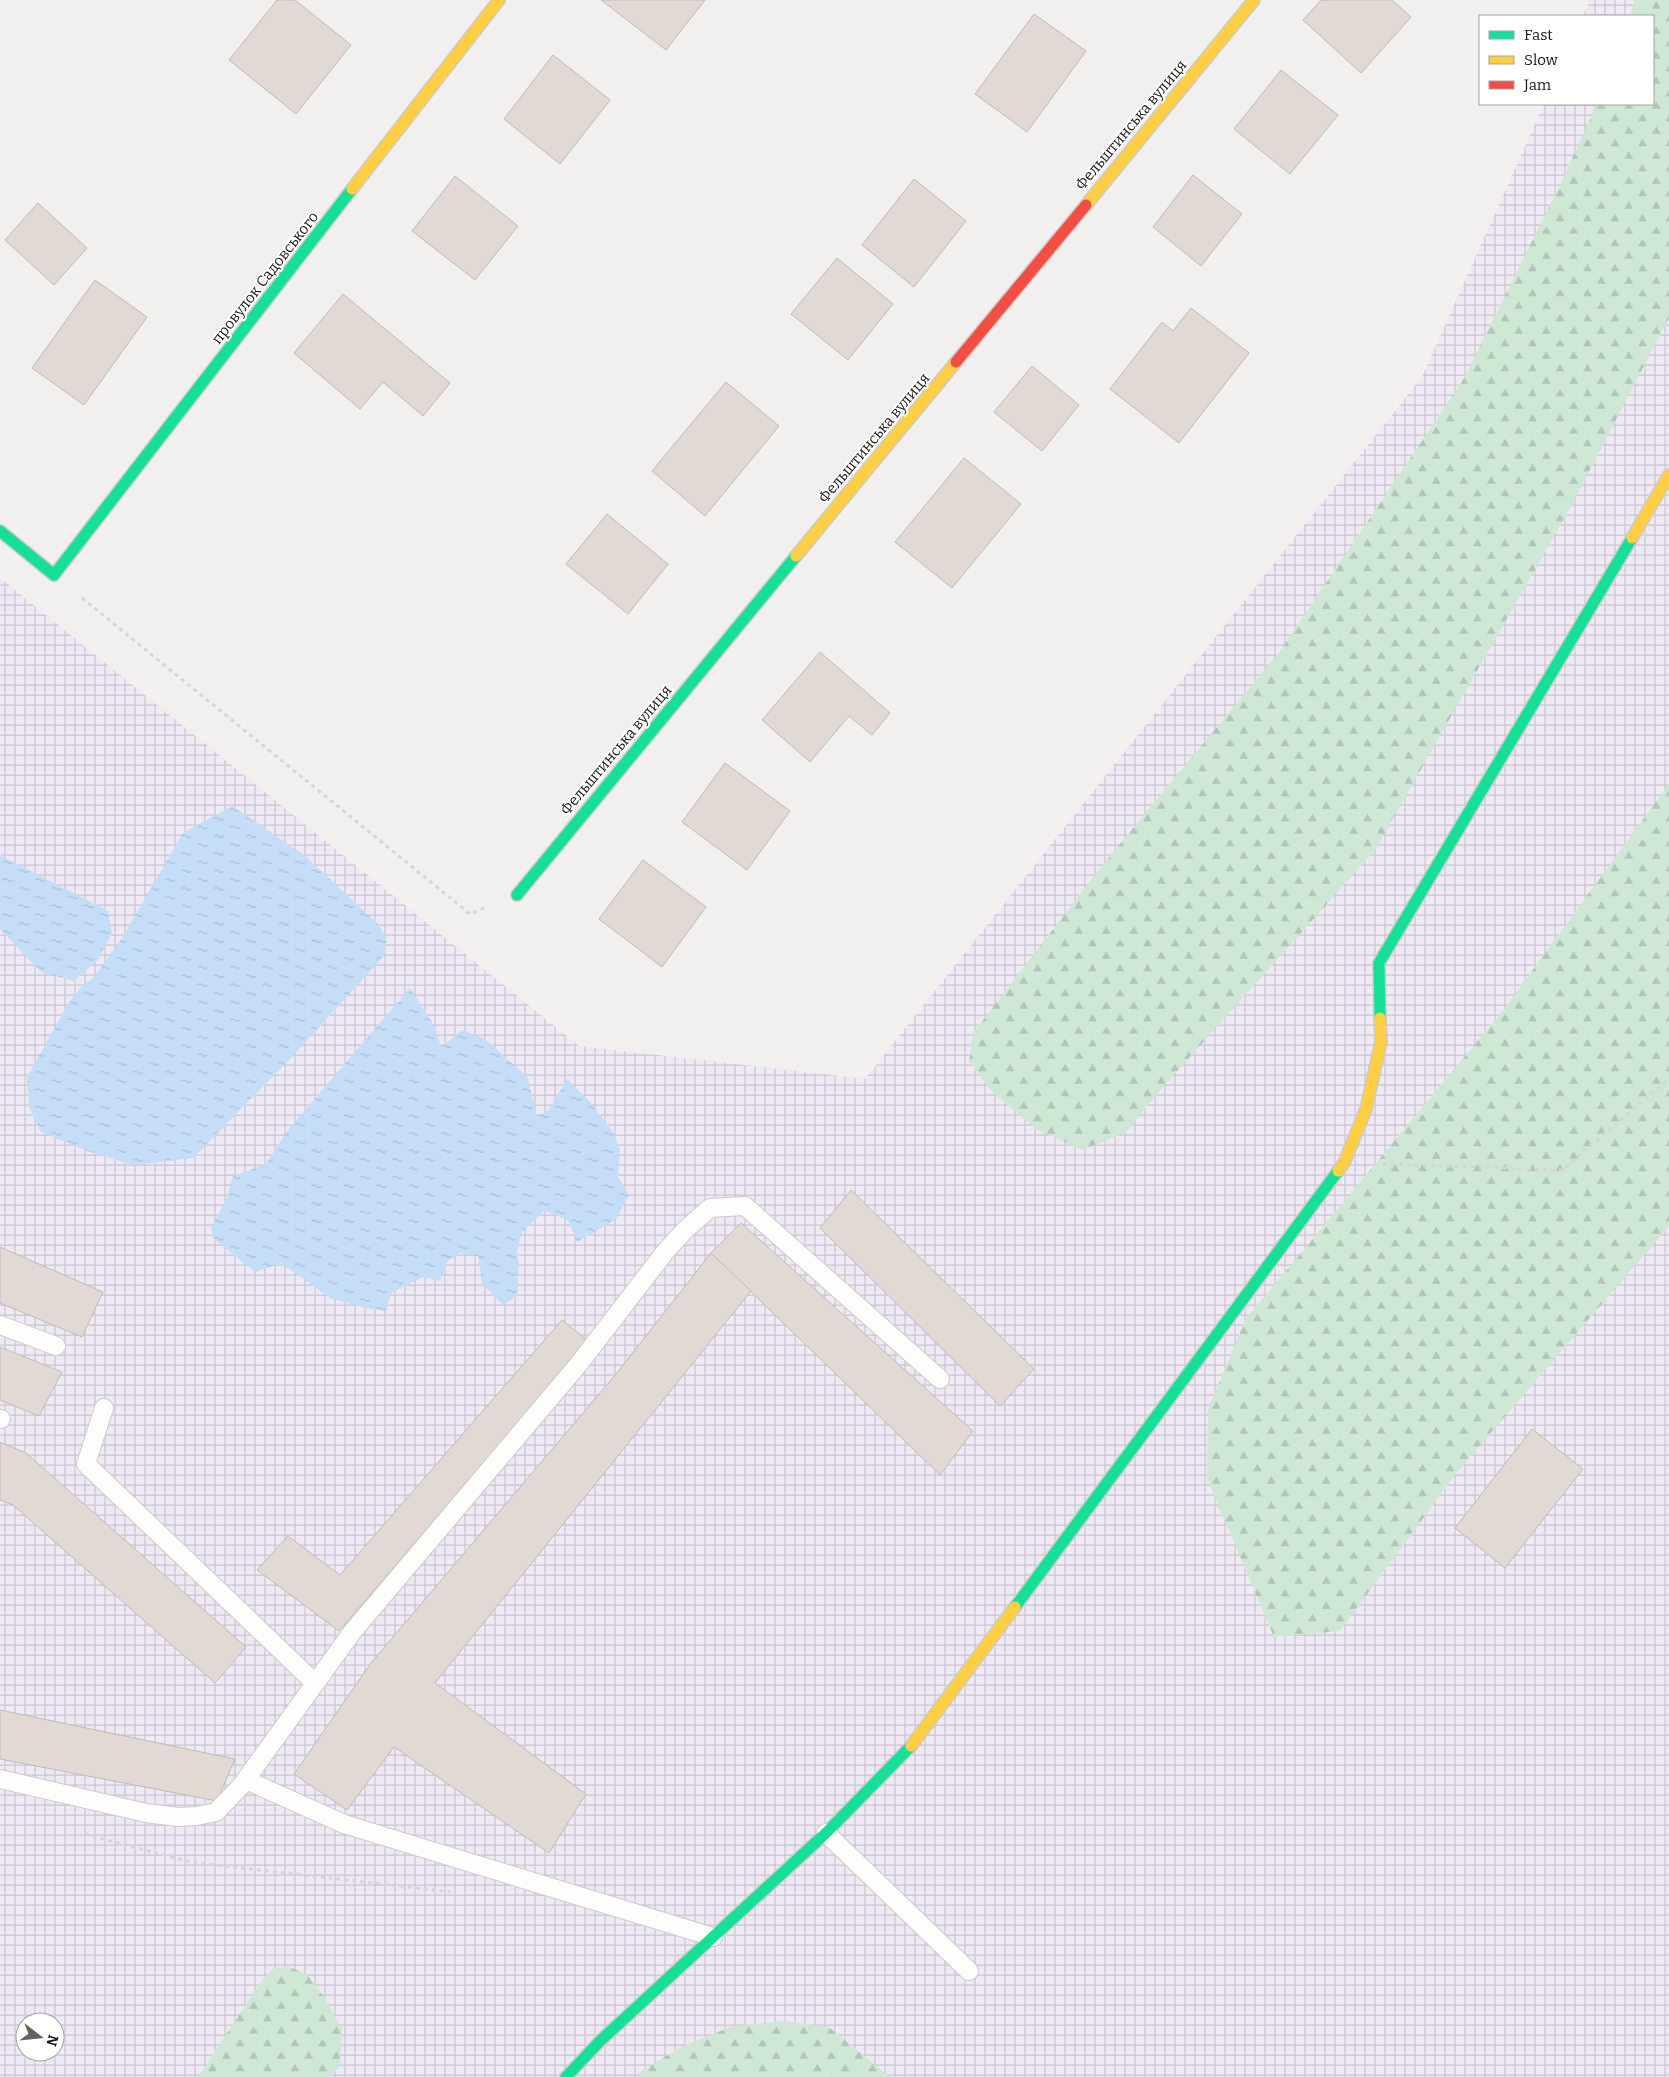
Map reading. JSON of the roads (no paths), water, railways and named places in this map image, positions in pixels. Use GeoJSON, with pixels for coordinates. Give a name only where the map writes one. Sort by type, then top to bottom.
{"type":"FeatureCollection","features":[{"type":"Feature","properties":{"kind":"street","name":"провулок Садовського"},"geometry":{"type":"LineString","coordinates":[[0,531],[54,575],[499,0]]}},
{"type":"Feature","properties":{"kind":"street","name":"Фельштинська вулиця"},"geometry":{"type":"LineString","coordinates":[[516,894],[1254,0]]}},
{"type":"Feature","properties":{"kind":"street"},"geometry":{"type":"LineString","coordinates":[[566,2077],[600,2041],[826,1833],[912,1744],[1039,1576],[1344,1163],[1366,1109],[1381,1042],[1379,963],[1669,475]]}},
{"type":"Feature","properties":{"kind":"lane"},"geometry":{"type":"LineString","coordinates":[[0,1780],[146,1813],[179,1817],[216,1812],[246,1780],[353,1631],[578,1365],[665,1252],[685,1230],[710,1208],[745,1206],[940,1379]]}},
{"type":"Feature","properties":{"kind":"lane"},"geometry":{"type":"LineString","coordinates":[[0,1325],[56,1346]]}},
{"type":"Feature","properties":{"kind":"lane"},"geometry":{"type":"LineString","coordinates":[[104,1408],[86,1464],[316,1683]]}},
{"type":"Feature","properties":{"kind":"lane"},"geometry":{"type":"LineString","coordinates":[[246,1780],[344,1824],[713,1937]]}},
{"type":"Feature","properties":{"kind":"lane"},"geometry":{"type":"LineString","coordinates":[[826,1833],[969,1972]]}},
{"type":"Feature","properties":{"kind":"water"},"geometry":{"type":"Polygon","coordinates":[[[232,806],[304,855],[378,924],[387,939],[384,956],[292,1057],[193,1158],[133,1165],[90,1152],[41,1132],[29,1107],[27,1077],[68,1004],[81,987],[94,977],[122,938],[183,833],[232,806]]]}},
{"type":"Feature","properties":{"kind":"water"},"geometry":{"type":"Polygon","coordinates":[[[0,855],[108,911],[112,933],[98,960],[74,981],[41,972],[0,929],[0,855]]]}},
{"type":"Feature","properties":{"kind":"water"},"geometry":{"type":"Polygon","coordinates":[[[410,988],[435,1027],[441,1047],[462,1030],[485,1039],[528,1078],[537,1117],[549,1110],[567,1079],[590,1102],[613,1132],[620,1149],[618,1177],[629,1195],[616,1219],[577,1242],[568,1220],[544,1211],[522,1232],[517,1251],[519,1265],[517,1296],[503,1305],[482,1283],[478,1256],[459,1253],[447,1262],[440,1281],[423,1277],[391,1293],[386,1311],[361,1307],[330,1298],[281,1263],[255,1272],[213,1238],[211,1228],[226,1200],[233,1176],[266,1164],[287,1131],[410,988]]]}}]}
